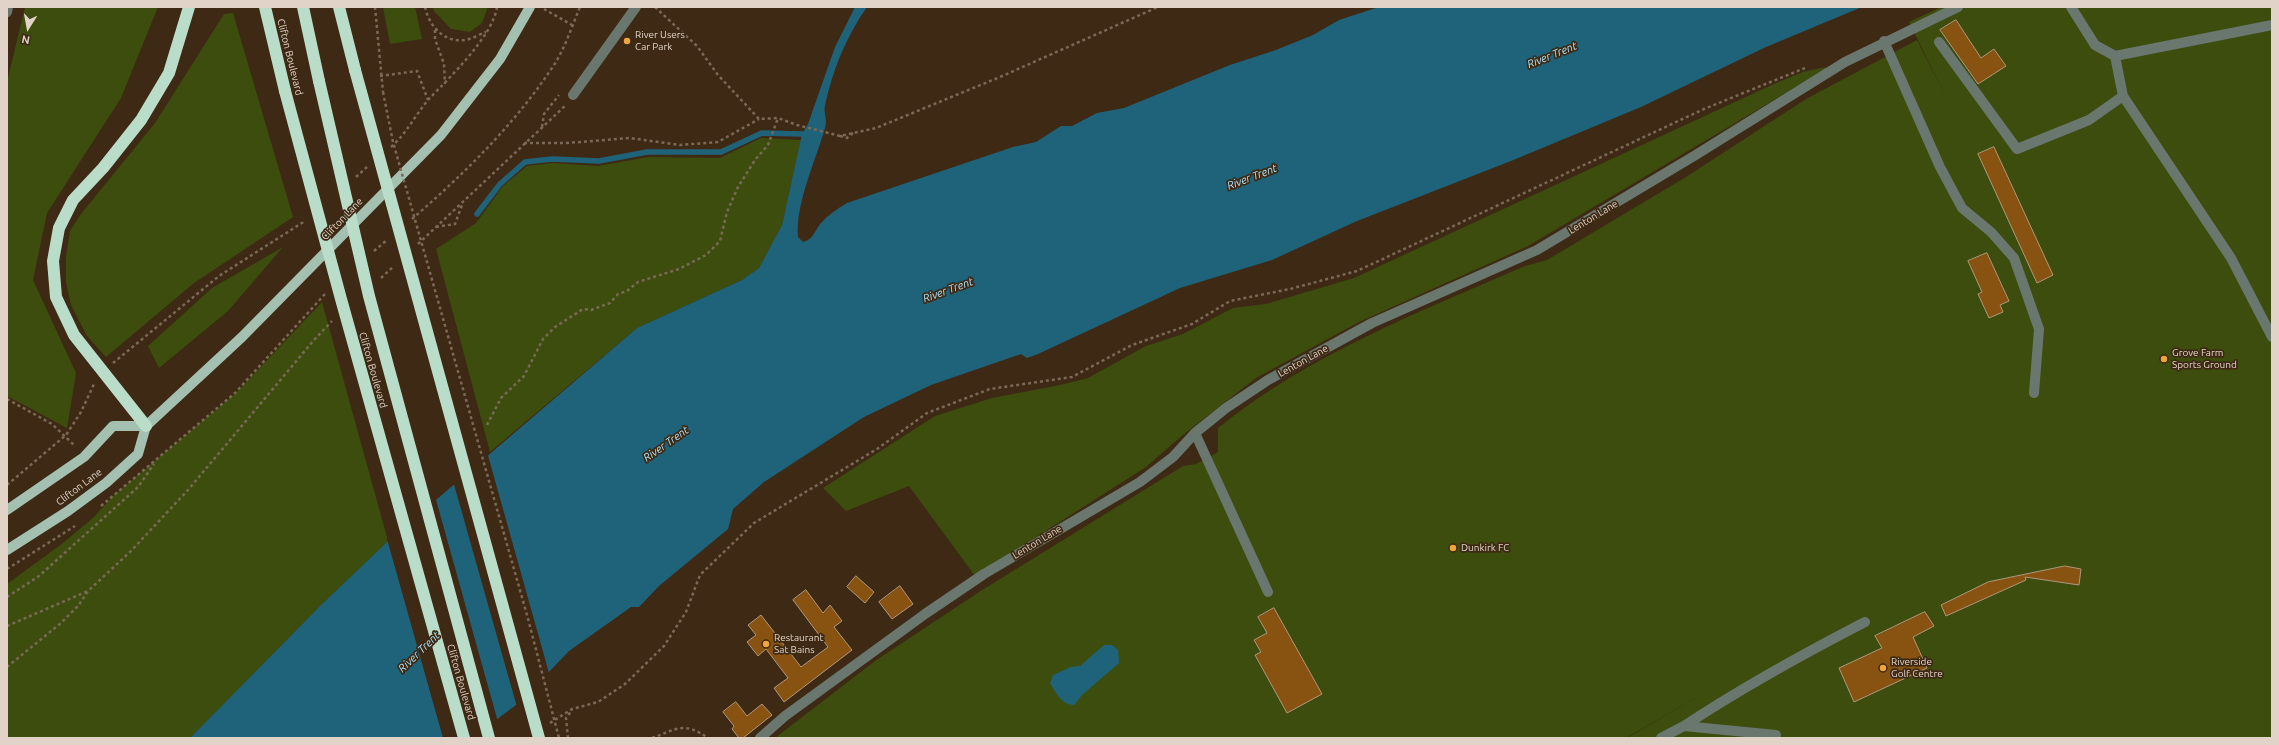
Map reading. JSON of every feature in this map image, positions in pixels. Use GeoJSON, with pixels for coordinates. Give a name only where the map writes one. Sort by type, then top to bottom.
{"type":"FeatureCollection","features":[{"type":"Feature","properties":{"kind":"highway"},"geometry":{"type":"LineString","coordinates":[[146,426],[74,335],[56,297],[53,261],[59,228],[73,200],[103,168],[141,120],[165,80],[183,31],[189,7]]}},
{"type":"Feature","properties":{"kind":"highway","name":"Clifton Boulevard"},"geometry":{"type":"LineString","coordinates":[[265,7],[285,91],[343,306],[464,738]]}},
{"type":"Feature","properties":{"kind":"highway","name":"Clifton Boulevard"},"geometry":{"type":"LineString","coordinates":[[303,7],[369,296],[489,738]]}},
{"type":"Feature","properties":{"kind":"highway"},"geometry":{"type":"LineString","coordinates":[[339,7],[539,738]]}},
{"type":"Feature","properties":{"kind":"main road","name":"Clifton Lane"},"geometry":{"type":"LineString","coordinates":[[7,548],[18,544],[68,511],[106,483],[138,454],[146,426],[242,338],[441,135],[500,59],[530,7]]}},
{"type":"Feature","properties":{"kind":"main road"},"geometry":{"type":"LineString","coordinates":[[7,510],[84,457],[113,426],[146,426]]}},
{"type":"Feature","properties":{"kind":"street"},"geometry":{"type":"LineString","coordinates":[[7,12],[8,7]]}},
{"type":"Feature","properties":{"kind":"street"},"geometry":{"type":"LineString","coordinates":[[573,95],[636,7]]}},
{"type":"Feature","properties":{"kind":"street","name":"Lenton Lane"},"geometry":{"type":"LineString","coordinates":[[760,738],[785,716],[925,614],[984,574],[1140,482],[1173,457],[1195,433],[1226,408],[1268,380],[1372,323],[1537,250],[1694,156],[1845,62],[1958,7]]}},
{"type":"Feature","properties":{"kind":"street"},"geometry":{"type":"LineString","coordinates":[[2071,7],[2095,45],[2115,56],[2272,25]]}},
{"type":"Feature","properties":{"kind":"street"},"geometry":{"type":"LineString","coordinates":[[1884,42],[1940,167],[1962,208],[1991,232],[2014,258],[2039,329],[2034,393]]}},
{"type":"Feature","properties":{"kind":"street"},"geometry":{"type":"LineString","coordinates":[[1939,42],[2017,149],[2089,120],[2123,96]]}},
{"type":"Feature","properties":{"kind":"street"},"geometry":{"type":"LineString","coordinates":[[2115,56],[2123,96],[2231,258],[2272,337]]}},
{"type":"Feature","properties":{"kind":"street"},"geometry":{"type":"LineString","coordinates":[[1195,433],[1268,592]]}},
{"type":"Feature","properties":{"kind":"street"},"geometry":{"type":"LineString","coordinates":[[1661,738],[1684,726],[1738,691],[1784,664],[1865,622]]}},
{"type":"Feature","properties":{"kind":"street"},"geometry":{"type":"LineString","coordinates":[[1684,726],[1776,735]]}},
{"type":"Feature","properties":{"kind":"path"},"geometry":{"type":"LineString","coordinates":[[375,7],[380,76],[393,142],[527,615],[559,738]]}},
{"type":"Feature","properties":{"kind":"path"},"geometry":{"type":"LineString","coordinates":[[424,7],[428,19],[435,29],[455,40],[466,40],[487,32]]}},
{"type":"Feature","properties":{"kind":"path"},"geometry":{"type":"LineString","coordinates":[[384,152],[402,137],[428,100],[445,84],[487,32],[496,16],[497,7]]}},
{"type":"Feature","properties":{"kind":"path"},"geometry":{"type":"LineString","coordinates":[[540,7],[572,25]]}},
{"type":"Feature","properties":{"kind":"path"},"geometry":{"type":"LineString","coordinates":[[522,109],[554,64],[580,7]]}},
{"type":"Feature","properties":{"kind":"path"},"geometry":{"type":"LineString","coordinates":[[655,7],[697,46],[718,75],[759,119]]}},
{"type":"Feature","properties":{"kind":"path"},"geometry":{"type":"LineString","coordinates":[[524,143],[567,143],[630,138],[680,145],[718,142],[759,119],[778,118],[797,125],[840,136],[854,133],[876,128],[1000,77],[1158,7]]}},
{"type":"Feature","properties":{"kind":"path"},"geometry":{"type":"LineString","coordinates":[[435,29],[435,39],[444,64],[445,84]]}},
{"type":"Feature","properties":{"kind":"path"},"geometry":{"type":"LineString","coordinates":[[568,738],[566,718],[572,709],[598,702],[625,684],[664,646],[686,612],[700,575],[754,523],[876,449],[927,413],[990,389],[1072,377],[1132,345],[1192,324],[1230,301],[1290,290],[1358,271],[1704,109],[1779,77],[1811,66]]}},
{"type":"Feature","properties":{"kind":"path"},"geometry":{"type":"LineString","coordinates":[[380,76],[417,71],[428,100]]}},
{"type":"Feature","properties":{"kind":"path"},"geometry":{"type":"LineString","coordinates":[[413,249],[524,143],[561,111],[573,95]]}},
{"type":"Feature","properties":{"kind":"path"},"geometry":{"type":"LineString","coordinates":[[487,425],[501,398],[524,376],[543,340],[555,327],[583,309],[591,310],[610,303],[618,294],[627,291],[638,282],[680,269],[706,256],[720,241],[727,212],[738,186],[754,160],[768,145],[778,118]]}},
{"type":"Feature","properties":{"kind":"path"},"geometry":{"type":"LineString","coordinates":[[350,182],[373,162]]}},
{"type":"Feature","properties":{"kind":"path"},"geometry":{"type":"LineString","coordinates":[[435,228],[455,224],[462,202]]}},
{"type":"Feature","properties":{"kind":"path"},"geometry":{"type":"LineString","coordinates":[[7,485],[66,435],[103,372],[219,276],[309,218]]}},
{"type":"Feature","properties":{"kind":"path"},"geometry":{"type":"LineString","coordinates":[[377,281],[395,265]]}},
{"type":"Feature","properties":{"kind":"path"},"geometry":{"type":"LineString","coordinates":[[7,667],[61,623],[78,606],[88,591],[130,552],[188,490],[314,340],[336,318]]}},
{"type":"Feature","properties":{"kind":"path"},"geometry":{"type":"LineString","coordinates":[[7,398],[52,424],[66,435]]}},
{"type":"Feature","properties":{"kind":"path"},"geometry":{"type":"LineString","coordinates":[[7,597],[39,576],[138,487],[155,463]]}},
{"type":"Feature","properties":{"kind":"path"},"geometry":{"type":"LineString","coordinates":[[7,626],[88,591]]}},
{"type":"Feature","properties":{"kind":"path"},"geometry":{"type":"LineString","coordinates":[[652,738],[682,727],[695,729],[708,738]]}},
{"type":"Feature","properties":{"kind":"green space"},"geometry":{"type":"Polygon","coordinates":[[[25,7],[158,7],[121,98],[47,213],[33,280],[76,373],[67,428],[7,396],[7,82],[25,7]]]}},
{"type":"Feature","properties":{"kind":"green space"},"geometry":{"type":"Polygon","coordinates":[[[383,7],[415,7],[422,39],[390,44],[383,7]]]}},
{"type":"Feature","properties":{"kind":"green space"},"geometry":{"type":"Polygon","coordinates":[[[432,7],[488,7],[482,23],[470,32],[451,29],[432,7]]]}},
{"type":"Feature","properties":{"kind":"green space"},"geometry":{"type":"Polygon","coordinates":[[[1941,7],[2272,7],[2272,738],[1627,738],[1709,690],[1626,738],[775,738],[875,661],[979,592],[1183,466],[1196,464],[1218,452],[1218,428],[1289,378],[1327,357],[1445,300],[1525,266],[1547,260],[1686,177],[1806,99],[1917,40],[1945,95],[1909,22],[1941,7]]]}},
{"type":"Feature","properties":{"kind":"green space"},"geometry":{"type":"Polygon","coordinates":[[[233,13],[293,217],[194,283],[106,357],[87,336],[71,305],[66,282],[66,256],[70,231],[81,214],[155,123],[224,14],[233,13]]]}},
{"type":"Feature","properties":{"kind":"green space"},"geometry":{"type":"Polygon","coordinates":[[[1825,67],[1826,69],[1528,246],[1359,322],[1256,378],[1184,434],[1146,467],[975,576],[909,486],[846,511],[823,488],[935,416],[992,398],[1088,378],[1146,346],[1183,334],[1233,308],[1266,304],[1354,278],[1776,83],[1803,72],[1825,67]]]}},
{"type":"Feature","properties":{"kind":"green space"},"geometry":{"type":"Polygon","coordinates":[[[761,138],[801,140],[782,225],[759,268],[742,280],[637,328],[490,452],[436,249],[476,223],[503,186],[527,166],[553,163],[598,166],[648,157],[720,158],[761,138]]]}},
{"type":"Feature","properties":{"kind":"green space"},"geometry":{"type":"Polygon","coordinates":[[[283,247],[228,311],[159,368],[148,346],[212,288],[283,247]]]}},
{"type":"Feature","properties":{"kind":"green space"},"geometry":{"type":"Polygon","coordinates":[[[322,302],[388,541],[320,606],[190,738],[7,738],[7,584],[63,543],[94,517],[113,496],[236,393],[322,302]]]}},
{"type":"Feature","properties":{"kind":"water","name":"River Trent"},"geometry":{"type":"Polygon","coordinates":[[[855,7],[867,7],[859,18],[841,54],[828,92],[825,108],[826,125],[807,182],[800,211],[798,237],[803,242],[812,237],[827,217],[847,203],[1013,147],[1036,142],[1061,126],[1072,126],[1097,113],[1124,108],[1230,65],[1276,50],[1313,35],[1339,20],[1379,7],[1862,7],[1766,47],[1641,107],[1511,161],[1357,221],[1272,260],[1180,288],[1038,354],[1027,358],[1021,354],[931,385],[864,417],[764,482],[733,509],[728,529],[659,586],[639,607],[631,607],[569,651],[520,702],[472,738],[190,738],[320,606],[388,541],[637,328],[742,280],[759,268],[782,225],[802,134],[808,124],[835,47],[855,7]]]}},
{"type":"Feature","properties":{"kind":"water"},"geometry":{"type":"Polygon","coordinates":[[[1104,645],[1112,645],[1118,650],[1119,663],[1082,695],[1074,705],[1063,701],[1050,683],[1053,675],[1071,667],[1080,666],[1104,645]]]}},
{"type":"Feature","properties":{"kind":"pier"},"geometry":{"type":"Polygon","coordinates":[[[487,452],[549,673],[517,707],[453,481],[487,452]]]}},
{"type":"Feature","properties":{"kind":"pier"},"geometry":{"type":"Polygon","coordinates":[[[435,496],[498,722],[475,738],[443,738],[387,539],[435,496]]]}},
{"type":"Feature","properties":{"kind":"building"},"geometry":{"type":"Polygon","coordinates":[[[1956,20],[1981,58],[1994,49],[2006,66],[1978,84],[1940,30],[1956,20]]]}},
{"type":"Feature","properties":{"kind":"building"},"geometry":{"type":"Polygon","coordinates":[[[1994,147],[2053,275],[2037,283],[1978,154],[1994,147]]]}},
{"type":"Feature","properties":{"kind":"building"},"geometry":{"type":"Polygon","coordinates":[[[1987,253],[2009,301],[2000,305],[2003,312],[1989,318],[1978,294],[1982,292],[1968,261],[1987,253]]]}},
{"type":"Feature","properties":{"kind":"building"},"geometry":{"type":"Polygon","coordinates":[[[2065,566],[2081,569],[2079,585],[2025,577],[2026,580],[1946,616],[1941,605],[1988,582],[2065,566]]]}},
{"type":"Feature","properties":{"kind":"building"},"geometry":{"type":"Polygon","coordinates":[[[856,576],[874,592],[865,603],[847,587],[856,576]]]}},
{"type":"Feature","properties":{"kind":"building"},"geometry":{"type":"Polygon","coordinates":[[[900,586],[913,604],[892,619],[879,602],[900,586]]]}},
{"type":"Feature","properties":{"kind":"building","name":"Restaurant Sat Bains"},"geometry":{"type":"Polygon","coordinates":[[[806,590],[823,613],[830,605],[842,621],[834,627],[852,650],[784,702],[774,688],[788,678],[766,649],[758,656],[747,642],[756,635],[748,625],[761,615],[801,667],[828,647],[793,600],[806,590]]]}},
{"type":"Feature","properties":{"kind":"building"},"geometry":{"type":"Polygon","coordinates":[[[1274,608],[1322,694],[1287,713],[1255,655],[1261,652],[1254,640],[1267,633],[1258,617],[1274,608]]]}},
{"type":"Feature","properties":{"kind":"building","name":"Riverside Golf Centre"},"geometry":{"type":"Polygon","coordinates":[[[1925,612],[1934,626],[1913,637],[1927,668],[1854,702],[1839,668],[1882,648],[1875,636],[1925,612]]]}},
{"type":"Feature","properties":{"kind":"building"},"geometry":{"type":"Polygon","coordinates":[[[736,702],[747,716],[762,704],[772,715],[743,738],[739,738],[732,729],[734,726],[723,712],[736,702]]]}},
{"type":"Feature","properties":{"kind":"waterway"},"geometry":{"type":"LineString","coordinates":[[477,214],[500,184],[525,162],[552,159],[599,161],[647,152],[721,152],[762,133],[802,134]]}},
{"type":"Feature","properties":{"kind":"place","name":"River Users Car Park"},"geometry":{"type":"Point","coordinates":[627,41]}},
{"type":"Feature","properties":{"kind":"place","name":"Grove Farm Sports Ground"},"geometry":{"type":"Point","coordinates":[2164,359]}},
{"type":"Feature","properties":{"kind":"place","name":"Dunkirk FC"},"geometry":{"type":"Point","coordinates":[1453,548]}},
{"type":"Feature","properties":{"kind":"place","name":"Restaurant Sat Bains"},"geometry":{"type":"Point","coordinates":[766,644]}},
{"type":"Feature","properties":{"kind":"place","name":"Riverside Golf Centre"},"geometry":{"type":"Point","coordinates":[1883,668]}}]}
